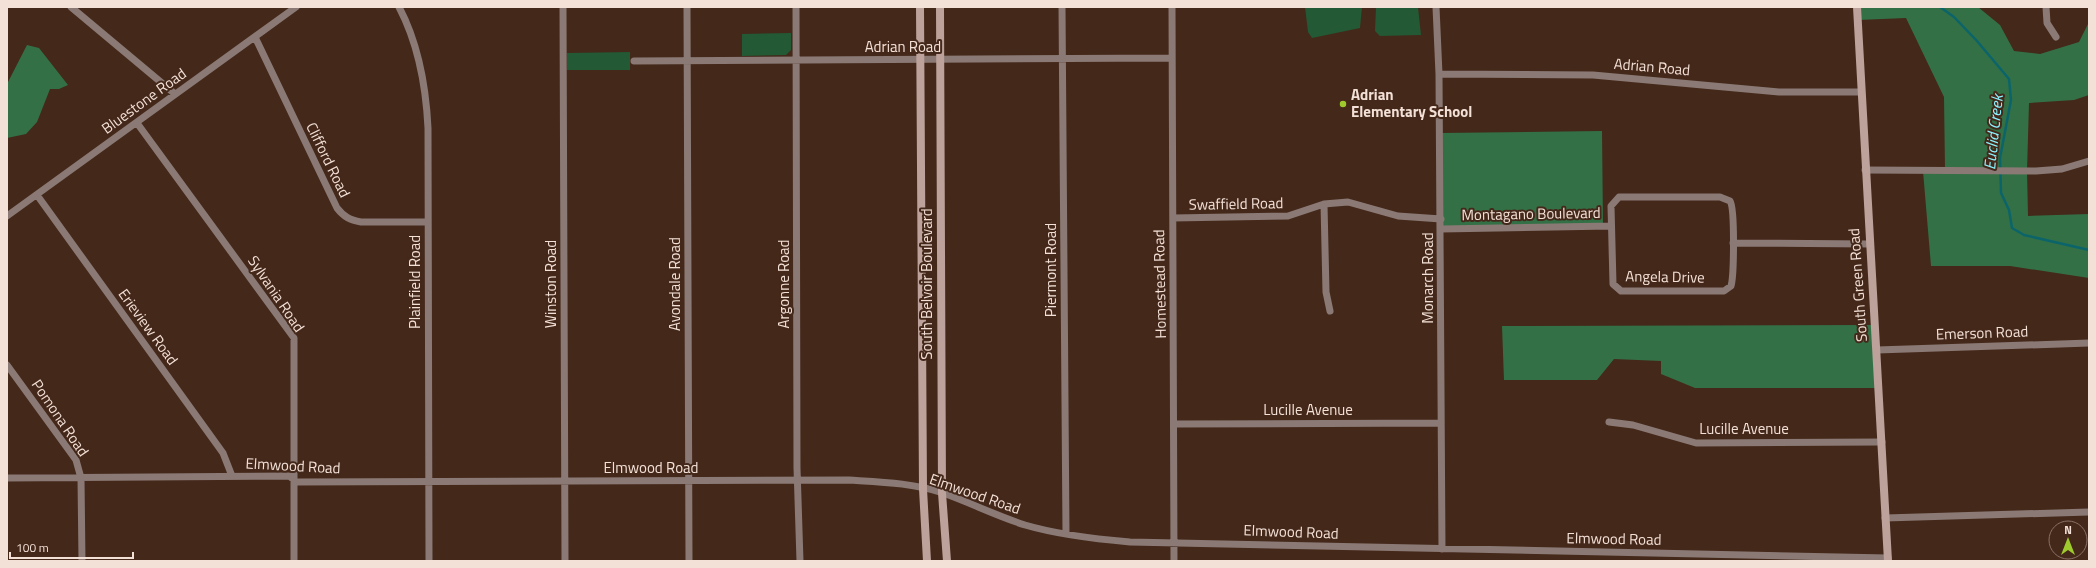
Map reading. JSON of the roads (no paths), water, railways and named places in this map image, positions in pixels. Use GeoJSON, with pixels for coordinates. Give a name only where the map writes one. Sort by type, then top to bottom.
{"type":"FeatureCollection","features":[{"type":"Feature","properties":{"kind":"street"},"geometry":{"type":"LineString","coordinates":[[71,7],[175,94]]}},
{"type":"Feature","properties":{"kind":"street","name":"Plainfield Road"},"geometry":{"type":"LineString","coordinates":[[400,7],[412,38],[425,94],[428,128],[429,561]]}},
{"type":"Feature","properties":{"kind":"street","name":"Winston Road"},"geometry":{"type":"LineString","coordinates":[[563,7],[565,561]]}},
{"type":"Feature","properties":{"kind":"street","name":"Avondale Road"},"geometry":{"type":"LineString","coordinates":[[687,7],[689,561]]}},
{"type":"Feature","properties":{"kind":"street","name":"Argonne Road"},"geometry":{"type":"LineString","coordinates":[[796,7],[797,479],[800,561]]}},
{"type":"Feature","properties":{"kind":"street","name":"South Belvoir Boulevard"},"geometry":{"type":"LineString","coordinates":[[920,7],[923,489],[927,561]]}},
{"type":"Feature","properties":{"kind":"street","name":"South Belvoir Boulevard"},"geometry":{"type":"LineString","coordinates":[[940,7],[942,493],[946,561]]}},
{"type":"Feature","properties":{"kind":"street","name":"Piermont Road"},"geometry":{"type":"LineString","coordinates":[[1062,7],[1066,534]]}},
{"type":"Feature","properties":{"kind":"street","name":"Homestead Road"},"geometry":{"type":"LineString","coordinates":[[1172,7],[1175,424],[1174,561]]}},
{"type":"Feature","properties":{"kind":"street","name":"Monarch Road"},"geometry":{"type":"LineString","coordinates":[[1436,7],[1439,74],[1441,219],[1442,549]]}},
{"type":"Feature","properties":{"kind":"street","name":"South Green Road"},"geometry":{"type":"LineString","coordinates":[[1857,7],[1869,244],[1877,350],[1888,559]]}},
{"type":"Feature","properties":{"kind":"street"},"geometry":{"type":"LineString","coordinates":[[2046,7],[2047,23],[2056,37]]}},
{"type":"Feature","properties":{"kind":"street","name":"Bluestone Road"},"geometry":{"type":"LineString","coordinates":[[7,216],[255,37],[291,8]]}},
{"type":"Feature","properties":{"kind":"street","name":"Clifford Road"},"geometry":{"type":"LineString","coordinates":[[255,37],[341,214],[351,220],[361,222],[428,222]]}},
{"type":"Feature","properties":{"kind":"street","name":"Adrian Road"},"geometry":{"type":"LineString","coordinates":[[634,61],[920,61],[1062,58],[1172,58]]}},
{"type":"Feature","properties":{"kind":"street","name":"Adrian Road"},"geometry":{"type":"LineString","coordinates":[[1439,74],[1593,75],[1764,92],[1861,92]]}},
{"type":"Feature","properties":{"kind":"street","name":"Sylvania Road"},"geometry":{"type":"LineString","coordinates":[[137,123],[294,338],[294,561]]}},
{"type":"Feature","properties":{"kind":"street"},"geometry":{"type":"LineString","coordinates":[[1865,170],[2009,171],[2062,169],[2089,161]]}},
{"type":"Feature","properties":{"kind":"street","name":"Erieview Road"},"geometry":{"type":"LineString","coordinates":[[37,195],[222,453],[232,476]]}},
{"type":"Feature","properties":{"kind":"street","name":"Montagano Boulevard"},"geometry":{"type":"LineString","coordinates":[[1441,229],[1611,226],[1611,206],[1619,197],[1720,197],[1726,198],[1732,204],[1733,243]]}},
{"type":"Feature","properties":{"kind":"street","name":"Swaffield Road"},"geometry":{"type":"LineString","coordinates":[[1173,218],[1288,216],[1324,204],[1348,202],[1406,218],[1441,219]]}},
{"type":"Feature","properties":{"kind":"street"},"geometry":{"type":"LineString","coordinates":[[1324,204],[1326,292],[1330,310]]}},
{"type":"Feature","properties":{"kind":"street","name":"Angela Drive"},"geometry":{"type":"LineString","coordinates":[[1611,226],[1613,284],[1621,291],[1724,291],[1728,289],[1732,282],[1733,243]]}},
{"type":"Feature","properties":{"kind":"street"},"geometry":{"type":"LineString","coordinates":[[1733,243],[1869,244]]}},
{"type":"Feature","properties":{"kind":"street","name":"Emerson Road"},"geometry":{"type":"LineString","coordinates":[[1877,350],[2089,343]]}},
{"type":"Feature","properties":{"kind":"street","name":"Pomona Road"},"geometry":{"type":"LineString","coordinates":[[7,365],[76,460],[81,478],[82,561]]}},
{"type":"Feature","properties":{"kind":"street","name":"Lucille Avenue"},"geometry":{"type":"LineString","coordinates":[[1609,422],[1633,425],[1696,443],[1882,442]]}},
{"type":"Feature","properties":{"kind":"street","name":"Lucille Avenue"},"geometry":{"type":"LineString","coordinates":[[1175,424],[1441,423]]}},
{"type":"Feature","properties":{"kind":"street","name":"Elmwood Road"},"geometry":{"type":"LineString","coordinates":[[7,478],[289,476],[297,482],[688,481],[797,479],[878,482],[942,493],[987,512],[1026,525],[1066,534],[1130,542],[1888,559]]}},
{"type":"Feature","properties":{"kind":"street"},"geometry":{"type":"LineString","coordinates":[[1885,518],[2089,512]]}},
{"type":"Feature","properties":{"kind":"waterway","name":"Euclid Creek"},"geometry":{"type":"LineString","coordinates":[[1940,7],[1954,17],[1977,41],[2009,79],[2011,100],[2000,158],[2001,193],[2009,210],[2012,228],[2024,235],[2089,250]]}},
{"type":"Feature","properties":{"kind":"place","name":"Adrian Elementary School"},"geometry":{"type":"Point","coordinates":[1343,104]}}]}
